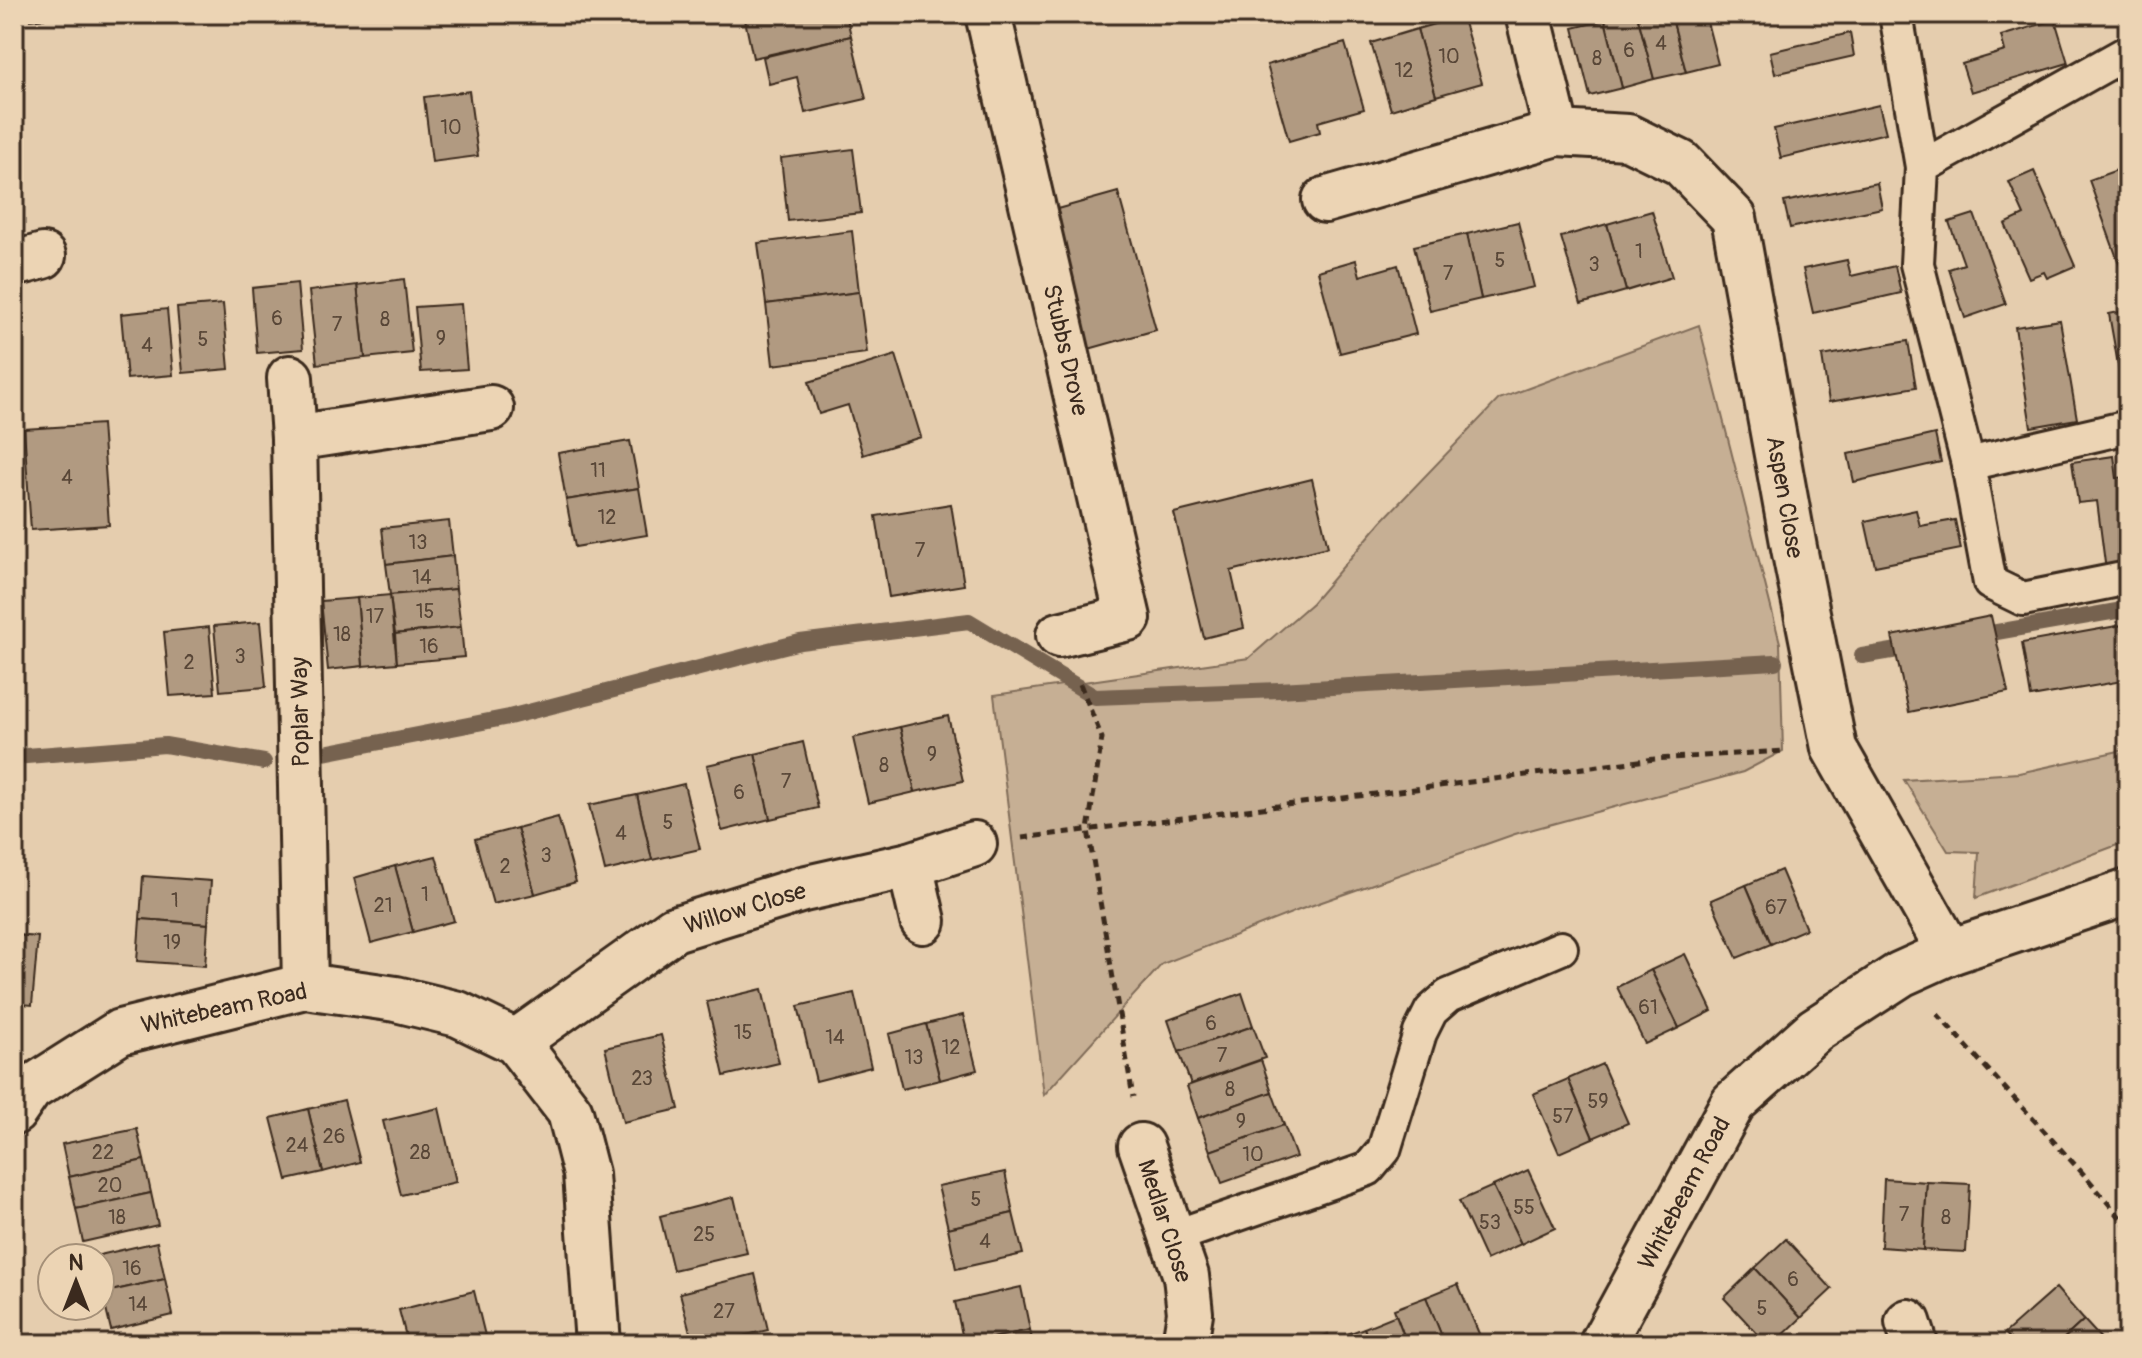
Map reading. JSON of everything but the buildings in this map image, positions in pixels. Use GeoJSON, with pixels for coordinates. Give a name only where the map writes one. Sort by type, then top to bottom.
{"type":"FeatureCollection","features":[{"type":"Feature","properties":{"kind":"street","name":"Stubbs Drove"},"geometry":{"type":"LineString","coordinates":[[988,14],[1128,618],[1059,635]]}},
{"type":"Feature","properties":{"kind":"street"},"geometry":{"type":"LineString","coordinates":[[1528,14],[1557,133]]}},
{"type":"Feature","properties":{"kind":"street","name":"Aspen Close"},"geometry":{"type":"LineString","coordinates":[[1325,200],[1557,133],[1628,137],[1681,163],[1734,218],[1834,748],[1950,952]]}},
{"type":"Feature","properties":{"kind":"street","name":"Poplar Way"},"geometry":{"type":"LineString","coordinates":[[290,378],[294,438],[305,986]]}},
{"type":"Feature","properties":{"kind":"street"},"geometry":{"type":"LineString","coordinates":[[294,438],[491,408]]}},
{"type":"Feature","properties":{"kind":"street","name":"Willow Close"},"geometry":{"type":"LineString","coordinates":[[516,1042],[674,929],[803,889],[910,865],[974,844]]}},
{"type":"Feature","properties":{"kind":"street"},"geometry":{"type":"LineString","coordinates":[[910,865],[923,921]]}},
{"type":"Feature","properties":{"kind":"street","name":"Whitebeam Road"},"geometry":{"type":"LineString","coordinates":[[1602,1344],[1733,1103],[1815,1030],[1901,974],[1950,952],[2128,892]]}},
{"type":"Feature","properties":{"kind":"street","name":"Whitebeam Road"},"geometry":{"type":"LineString","coordinates":[[14,1112],[30,1089],[120,1032],[305,986],[396,999],[458,1014],[516,1042],[570,1112],[586,1174],[598,1344]]}},
{"type":"Feature","properties":{"kind":"street","name":"Medlar Close"},"geometry":{"type":"LineString","coordinates":[[1141,1146],[1186,1276],[1190,1313],[1185,1344]]}},
{"type":"Feature","properties":{"kind":"lane"},"geometry":{"type":"LineString","coordinates":[[1896,14],[1922,167],[1917,264],[1968,464],[1990,583],[2023,599],[2128,578]]}},
{"type":"Feature","properties":{"kind":"lane"},"geometry":{"type":"LineString","coordinates":[[1922,167],[2128,52]]}},
{"type":"Feature","properties":{"kind":"lane"},"geometry":{"type":"LineString","coordinates":[[1968,464],[2128,427]]}},
{"type":"Feature","properties":{"kind":"lane"},"geometry":{"type":"LineString","coordinates":[[1173,1237],[1368,1169],[1384,1150],[1420,1033],[1431,1011],[1448,996],[1561,948]]}},
{"type":"Feature","properties":{"kind":"path"},"geometry":{"type":"LineString","coordinates":[[1059,635],[1102,738],[1088,830],[1141,1146]]}},
{"type":"Feature","properties":{"kind":"path"},"geometry":{"type":"LineString","coordinates":[[974,844],[1655,759],[1834,748]]}},
{"type":"Feature","properties":{"kind":"path"},"geometry":{"type":"LineString","coordinates":[[1901,974],[2128,1227]]}},
{"type":"Feature","properties":{"kind":"shaded area"},"geometry":{"type":"Polygon","coordinates":[[[1699,325],[1780,643],[1783,751],[1743,772],[1515,834],[1299,910],[1162,964],[1044,1095],[994,695],[1249,658],[1312,603],[1382,521],[1499,399],[1699,325]]]}},
{"type":"Feature","properties":{"kind":"shaded area"},"geometry":{"type":"Polygon","coordinates":[[[2128,749],[2128,841],[1976,898],[1979,852],[1948,851],[1904,780],[2019,773],[2128,749]]]}},
{"type":"Feature","properties":{"kind":"waterway"},"geometry":{"type":"LineString","coordinates":[[1974,636],[2128,609]]}},
{"type":"Feature","properties":{"kind":"waterway"},"geometry":{"type":"LineString","coordinates":[[319,754],[509,717],[800,642],[969,621],[1095,697],[1279,690],[1775,662]]}},
{"type":"Feature","properties":{"kind":"waterway"},"geometry":{"type":"LineString","coordinates":[[1862,656],[1916,647]]}},
{"type":"Feature","properties":{"kind":"waterway"},"geometry":{"type":"LineString","coordinates":[[14,757],[165,745],[264,762]]}}]}
